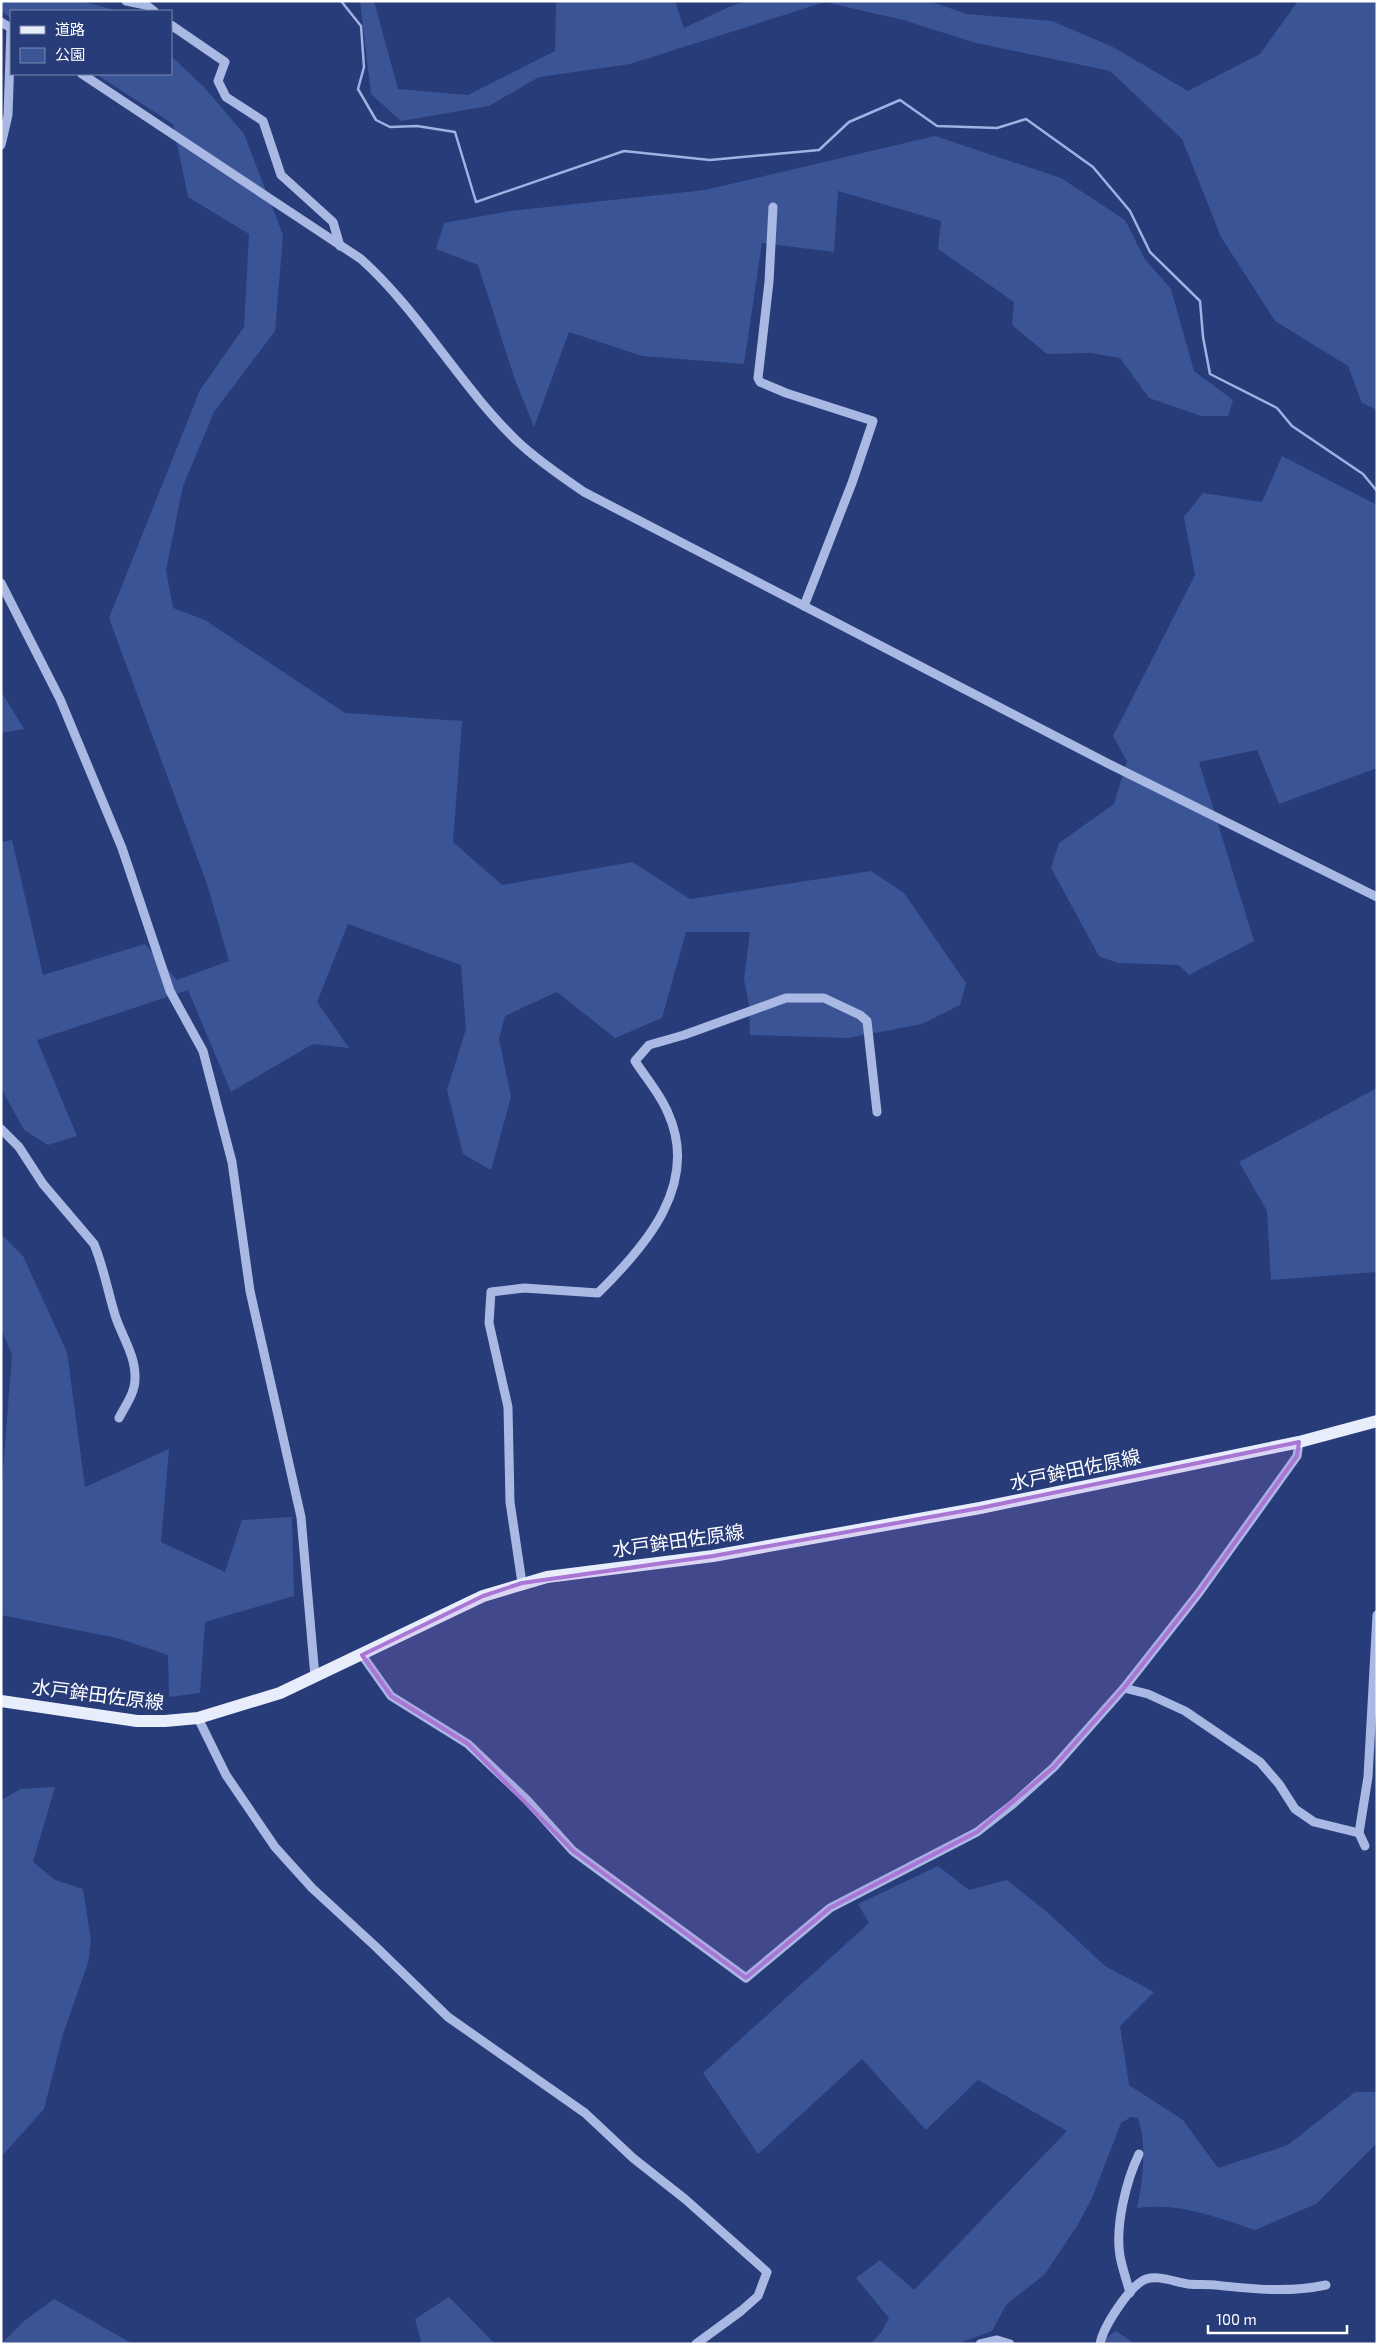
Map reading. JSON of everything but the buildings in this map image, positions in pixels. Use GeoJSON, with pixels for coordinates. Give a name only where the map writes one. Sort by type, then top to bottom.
{"type":"FeatureCollection","features":[{"type":"Feature","properties":{"kind":"main road","name":"水戸鉾田佐原線"},"geometry":{"type":"LineString","coordinates":[[1,1701],[137,1720],[165,1721],[198,1718],[280,1693],[483,1596],[522,1582],[547,1577],[713,1556],[961,1511],[1298,1442],[1377,1421]]}},
{"type":"Feature","properties":{"kind":"street"},"geometry":{"type":"LineString","coordinates":[[126,1],[146,6],[152,10]]}},
{"type":"Feature","properties":{"kind":"street"},"geometry":{"type":"LineString","coordinates":[[172,26],[225,62],[218,81],[226,97],[263,121],[281,175],[334,222],[340,246]]}},
{"type":"Feature","properties":{"kind":"street"},"geometry":{"type":"LineString","coordinates":[[1,145],[8,115],[10,57]]}},
{"type":"Feature","properties":{"kind":"street"},"geometry":{"type":"LineString","coordinates":[[84,75],[361,259],[377,274],[518,442],[584,492],[1107,763],[1377,898]]}},
{"type":"Feature","properties":{"kind":"street"},"geometry":{"type":"LineString","coordinates":[[773,207],[769,282],[758,378],[760,382],[786,393],[873,422],[852,483],[804,606]]}},
{"type":"Feature","properties":{"kind":"street"},"geometry":{"type":"LineString","coordinates":[[1,583],[67,716],[122,848],[170,991],[203,1051],[232,1162],[250,1291],[301,1517],[315,1677]]}},
{"type":"Feature","properties":{"kind":"street"},"geometry":{"type":"LineString","coordinates":[[522,1582],[510,1502],[508,1406],[490,1323],[491,1292],[524,1288],[598,1294],[639,1251],[664,1212],[673,1191],[679,1150],[668,1113],[636,1061],[649,1045],[692,1032],[786,998],[824,998],[860,1015],[867,1021],[877,1112]]}},
{"type":"Feature","properties":{"kind":"street"},"geometry":{"type":"LineString","coordinates":[[1,1129],[19,1147],[43,1184],[94,1244],[99,1256],[116,1319],[127,1342],[134,1367],[134,1388],[119,1418]]}},
{"type":"Feature","properties":{"kind":"street"},"geometry":{"type":"LineString","coordinates":[[362,1655],[391,1696],[468,1744],[527,1800],[573,1851],[746,1978],[830,1908],[978,1832],[1054,1767],[1124,1688],[1198,1594],[1297,1456],[1298,1442]]}},
{"type":"Feature","properties":{"kind":"street"},"geometry":{"type":"LineString","coordinates":[[1365,1846],[1359,1833],[1368,1777],[1377,1615]]}},
{"type":"Feature","properties":{"kind":"street"},"geometry":{"type":"LineString","coordinates":[[1124,1688],[1148,1694],[1185,1712],[1260,1762],[1280,1784],[1295,1809],[1314,1822],[1359,1833]]}},
{"type":"Feature","properties":{"kind":"street"},"geometry":{"type":"LineString","coordinates":[[198,1718],[226,1775],[275,1847],[312,1888],[448,2017],[584,2113],[632,2158],[685,2199],[767,2272],[758,2296],[696,2344]]}},
{"type":"Feature","properties":{"kind":"street"},"geometry":{"type":"LineString","coordinates":[[1130,2293],[1120,2255],[1120,2227],[1130,2173],[1139,2154]]}},
{"type":"Feature","properties":{"kind":"street"},"geometry":{"type":"LineString","coordinates":[[1100,2344],[1114,2314],[1130,2293],[1140,2282],[1154,2278],[1188,2284],[1213,2284],[1251,2290],[1304,2290],[1326,2285]]}},
{"type":"Feature","properties":{"kind":"street"},"geometry":{"type":"LineString","coordinates":[[980,2344],[997,2340],[1010,2344]]}},
{"type":"Feature","properties":{"kind":"highlighted area"},"geometry":{"type":"Polygon","coordinates":[[[1299,1442],[1297,1456],[1198,1594],[1124,1688],[1054,1767],[977,1832],[830,1908],[746,1978],[573,1851],[468,1744],[391,1696],[362,1655],[483,1596],[522,1583],[713,1556],[980,1508],[1299,1442]]]}},
{"type":"Feature","properties":{"kind":"green space"},"geometry":{"type":"Polygon","coordinates":[[[1,1],[82,1],[114,10],[10,10],[10,17],[1,11],[1,1]]]}},
{"type":"Feature","properties":{"kind":"green space"},"geometry":{"type":"Polygon","coordinates":[[[360,1],[374,1],[398,89],[468,95],[555,51],[556,1],[675,1],[684,28],[746,1],[929,1],[967,14],[1052,21],[1113,47],[1188,91],[1260,54],[1298,1],[1377,1],[1377,410],[1362,403],[1348,366],[1275,321],[1221,237],[1182,139],[1110,71],[976,43],[903,20],[825,2],[630,64],[539,77],[489,106],[401,121],[371,94],[360,1]]]}},
{"type":"Feature","properties":{"kind":"green space"},"geometry":{"type":"Polygon","coordinates":[[[172,57],[205,88],[244,134],[283,235],[275,331],[214,412],[183,486],[166,570],[173,608],[205,620],[345,713],[462,721],[453,842],[502,885],[632,862],[690,899],[871,871],[904,893],[966,983],[960,1005],[922,1024],[848,1038],[750,1035],[749,1006],[744,979],[750,932],[686,932],[662,1018],[615,1038],[557,992],[505,1016],[499,1039],[511,1097],[491,1170],[463,1154],[447,1090],[466,1029],[461,965],[348,924],[317,1002],[349,1048],[313,1044],[231,1092],[188,990],[37,1040],[77,1136],[48,1145],[24,1130],[1,1088],[1,842],[12,840],[43,975],[145,944],[177,980],[229,961],[207,884],[109,618],[200,390],[244,327],[249,234],[188,197],[173,124],[98,75],[172,75],[172,57]]]}},
{"type":"Feature","properties":{"kind":"green space"},"geometry":{"type":"Polygon","coordinates":[[[935,136],[1061,178],[1125,220],[1144,258],[1171,289],[1194,371],[1233,400],[1228,416],[1201,416],[1149,398],[1120,358],[1091,353],[1047,354],[1012,325],[1014,302],[938,249],[941,221],[838,191],[834,252],[762,243],[744,364],[642,356],[569,332],[534,427],[514,377],[478,265],[436,249],[444,223],[510,211],[705,190],[935,136]]]}},
{"type":"Feature","properties":{"kind":"green space"},"geometry":{"type":"Polygon","coordinates":[[[1282,456],[1377,505],[1377,768],[1279,804],[1257,750],[1199,762],[1254,941],[1189,975],[1179,965],[1118,963],[1099,956],[1051,868],[1059,843],[1114,804],[1127,761],[1113,736],[1195,575],[1184,517],[1203,493],[1262,502],[1282,456]]]}},
{"type":"Feature","properties":{"kind":"green space"},"geometry":{"type":"Polygon","coordinates":[[[1,691],[24,729],[1,733],[1,691]]]}},
{"type":"Feature","properties":{"kind":"green space"},"geometry":{"type":"Polygon","coordinates":[[[1377,1088],[1377,1272],[1271,1280],[1267,1211],[1239,1162],[1377,1088]]]}},
{"type":"Feature","properties":{"kind":"green space"},"geometry":{"type":"Polygon","coordinates":[[[1,1234],[23,1256],[67,1352],[85,1487],[169,1449],[161,1542],[225,1572],[242,1520],[292,1517],[294,1596],[205,1622],[200,1693],[169,1697],[168,1655],[117,1638],[1,1615],[1,1495],[12,1355],[1,1329],[1,1234]]]}},
{"type":"Feature","properties":{"kind":"green space"},"geometry":{"type":"Polygon","coordinates":[[[55,1787],[33,1862],[55,1880],[83,1889],[91,1941],[88,1963],[63,2034],[44,2109],[1,2157],[1,1800],[21,1789],[55,1787]]]}},
{"type":"Feature","properties":{"kind":"green space"},"geometry":{"type":"Polygon","coordinates":[[[938,1866],[969,1890],[1007,1880],[1047,1912],[1105,1966],[1154,1992],[1120,2026],[1129,2085],[1183,2120],[1218,2168],[1288,2145],[1355,2092],[1377,2092],[1377,2143],[1316,2204],[1255,2230],[1212,2216],[1182,2209],[1167,2207],[1137,2208],[1141,2186],[1143,2151],[1138,2118],[1131,2117],[1121,2123],[1092,2198],[1077,2226],[1045,2274],[1006,2305],[992,2331],[957,2344],[870,2344],[881,2333],[889,2318],[856,2278],[880,2260],[914,2290],[1067,2131],[978,2080],[926,2130],[862,2059],[758,2154],[703,2073],[869,1923],[858,1904],[938,1866]]]}},
{"type":"Feature","properties":{"kind":"green space"},"geometry":{"type":"Polygon","coordinates":[[[449,2297],[495,2344],[419,2344],[421,2342],[415,2319],[449,2297]]]}},
{"type":"Feature","properties":{"kind":"green space"},"geometry":{"type":"Polygon","coordinates":[[[54,2299],[133,2344],[1,2344],[24,2321],[54,2299]]]}},
{"type":"Feature","properties":{"kind":"green space"},"geometry":{"type":"Polygon","coordinates":[[[1116,2331],[1135,2344],[1102,2344],[1101,2341],[1116,2331]]]}},
{"type":"Feature","properties":{"kind":"waterway"},"geometry":{"type":"LineString","coordinates":[[341,1],[361,26],[364,67],[358,89],[376,120],[390,127],[417,126],[455,132],[476,202],[624,151],[710,160],[819,150],[849,122],[900,100],[937,126],[997,128],[1026,119],[1093,167],[1130,211],[1150,252],[1200,301],[1203,337],[1210,374],[1277,408],[1292,426],[1363,474],[1377,491]]}}]}
